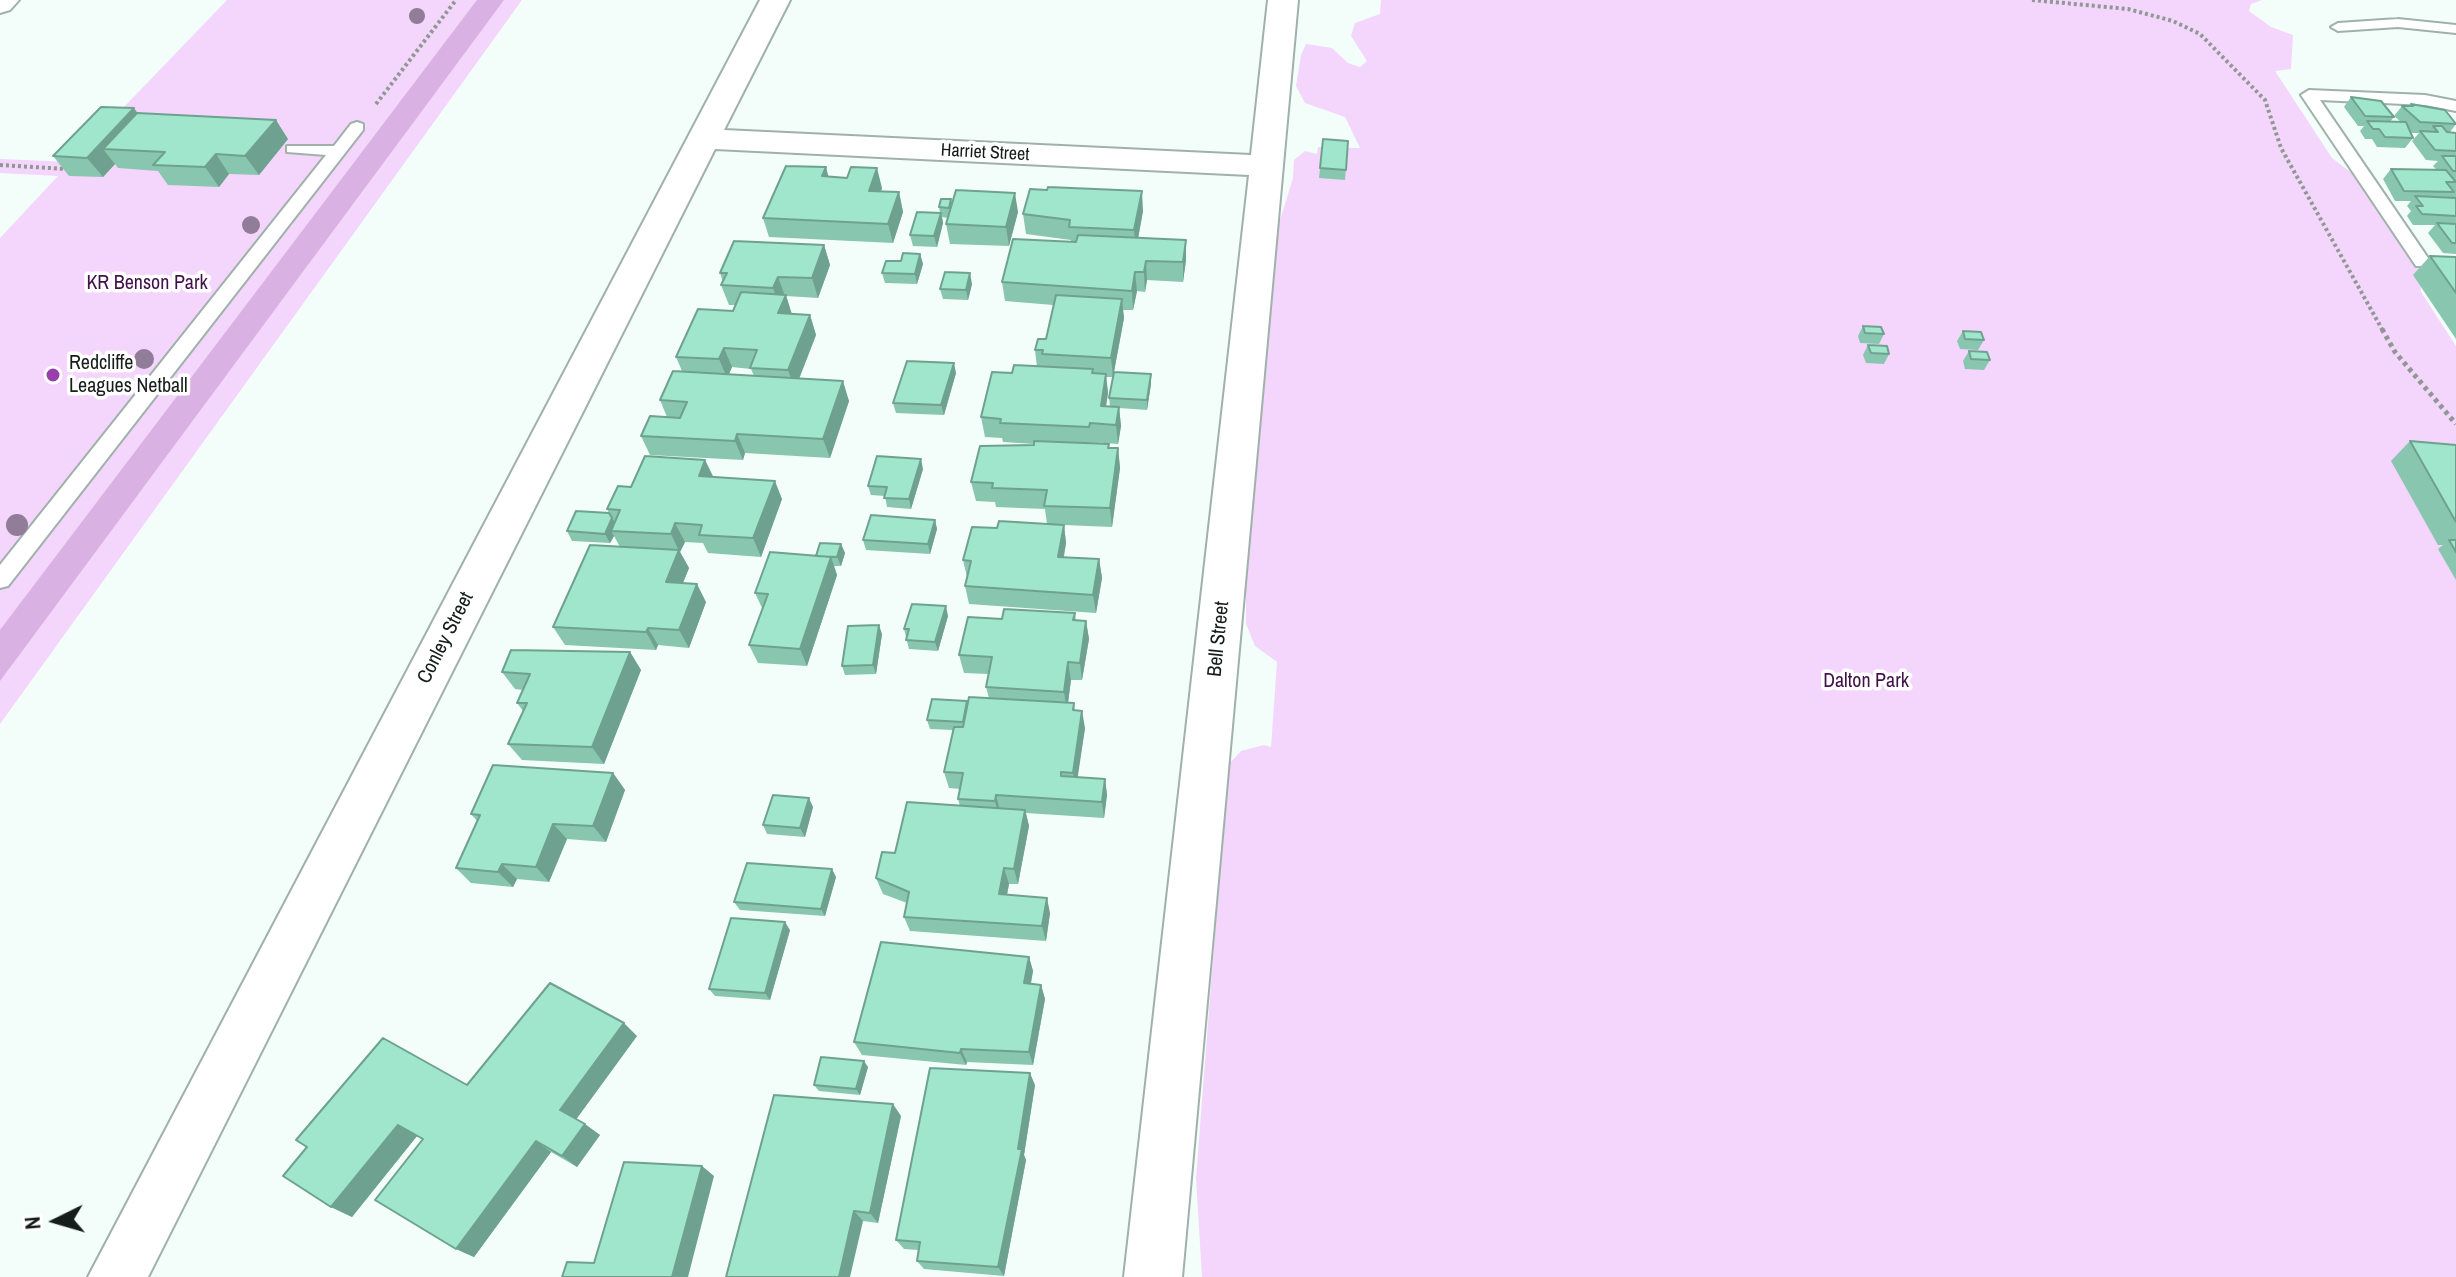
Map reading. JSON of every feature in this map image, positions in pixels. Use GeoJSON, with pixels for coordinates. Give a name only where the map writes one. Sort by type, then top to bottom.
{"type":"FeatureCollection","features":[{"type":"Feature","properties":{"kind":"street","name":"Conley Street"},"geometry":{"type":"LineString","coordinates":[[117,1277],[775,0]]}},
{"type":"Feature","properties":{"kind":"street","name":"Bell Street"},"geometry":{"type":"LineString","coordinates":[[1153,1277],[1283,0]]}},
{"type":"Feature","properties":{"kind":"street","name":"Harriet Street"},"geometry":{"type":"LineString","coordinates":[[702,139],[1268,166]]}},
{"type":"Feature","properties":{"kind":"lane"},"geometry":{"type":"LineString","coordinates":[[2338,27],[2398,23],[2456,29]]}},
{"type":"Feature","properties":{"kind":"lane"},"geometry":{"type":"LineString","coordinates":[[2422,262],[2309,95],[2425,100],[2456,106]]}},
{"type":"Feature","properties":{"kind":"lane"},"geometry":{"type":"LineString","coordinates":[[0,580],[357,127]]}},
{"type":"Feature","properties":{"kind":"lane"},"geometry":{"type":"LineString","coordinates":[[293,149],[338,151]]}},
{"type":"Feature","properties":{"kind":"path"},"geometry":{"type":"LineString","coordinates":[[357,127],[456,0]]}},
{"type":"Feature","properties":{"kind":"path"},"geometry":{"type":"LineString","coordinates":[[2032,0],[2128,9],[2173,21],[2200,34],[2256,87],[2265,100],[2281,148],[2395,352],[2456,424]]}},
{"type":"Feature","properties":{"kind":"path"},"geometry":{"type":"LineString","coordinates":[[0,165],[66,169]]}},
{"type":"Feature","properties":{"kind":"green space","name":"KR Benson Park"},"geometry":{"type":"Polygon","coordinates":[[[227,0],[522,0],[0,724],[0,238],[58,176],[0,173],[0,159],[71,162],[227,0]]]}},
{"type":"Feature","properties":{"kind":"green space","name":"Dalton Park"},"geometry":{"type":"Polygon","coordinates":[[[1381,0],[2262,0],[2251,4],[2249,11],[2271,27],[2293,35],[2291,69],[2275,71],[2332,158],[2357,177],[2414,257],[2421,273],[2421,292],[2456,346],[2456,1277],[1202,1277],[1196,1178],[1228,765],[1241,751],[1264,745],[1271,747],[1277,662],[1255,646],[1246,624],[1246,541],[1271,249],[1293,178],[1294,160],[1305,151],[1317,154],[1318,147],[1360,148],[1345,117],[1305,103],[1296,86],[1301,55],[1306,44],[1332,48],[1348,63],[1360,67],[1367,61],[1351,36],[1355,23],[1380,14],[1381,0]]]}},
{"type":"Feature","properties":{"kind":"shaded area"},"geometry":{"type":"Polygon","coordinates":[[[477,0],[504,0],[0,681],[0,630],[477,0]]]}},
{"type":"Feature","properties":{"kind":"building"},"geometry":{"type":"Polygon","coordinates":[[[2351,97],[2381,101],[2394,117],[2365,116],[2351,97]]]}},
{"type":"Feature","properties":{"kind":"building"},"geometry":{"type":"Polygon","coordinates":[[[2411,104],[2445,110],[2456,124],[2420,122],[2402,106],[2413,106],[2411,104]]]}},
{"type":"Feature","properties":{"kind":"building"},"geometry":{"type":"Polygon","coordinates":[[[101,107],[134,108],[87,158],[53,156],[101,107]]]}},
{"type":"Feature","properties":{"kind":"building"},"geometry":{"type":"Polygon","coordinates":[[[137,113],[276,120],[245,156],[216,154],[205,167],[153,165],[165,152],[103,149],[137,113]]]}},
{"type":"Feature","properties":{"kind":"building"},"geometry":{"type":"Polygon","coordinates":[[[2367,121],[2406,122],[2413,138],[2385,137],[2367,121]]]}},
{"type":"Feature","properties":{"kind":"building"},"geometry":{"type":"Polygon","coordinates":[[[2433,126],[2442,126],[2447,132],[2456,133],[2456,151],[2435,150],[2420,131],[2438,132],[2433,126]]]}},
{"type":"Feature","properties":{"kind":"building"},"geometry":{"type":"Polygon","coordinates":[[[1323,139],[1348,141],[1346,170],[1320,168],[1323,139]]]}},
{"type":"Feature","properties":{"kind":"building"},"geometry":{"type":"Polygon","coordinates":[[[2442,156],[2456,156],[2456,171],[2453,171],[2442,156]]]}},
{"type":"Feature","properties":{"kind":"building"},"geometry":{"type":"Polygon","coordinates":[[[786,166],[826,167],[822,176],[847,178],[851,167],[877,168],[869,191],[899,192],[888,224],[763,218],[786,166]]]}},
{"type":"Feature","properties":{"kind":"building"},"geometry":{"type":"Polygon","coordinates":[[[2391,169],[2446,170],[2456,182],[2446,182],[2454,192],[2404,191],[2391,169]]]}},
{"type":"Feature","properties":{"kind":"building"},"geometry":{"type":"Polygon","coordinates":[[[1048,187],[1142,191],[1134,230],[1069,227],[1070,220],[1023,214],[1030,189],[1047,190],[1048,187]]]}},
{"type":"Feature","properties":{"kind":"building"},"geometry":{"type":"Polygon","coordinates":[[[956,190],[1015,193],[1006,227],[946,224],[956,190]]]}},
{"type":"Feature","properties":{"kind":"building"},"geometry":{"type":"Polygon","coordinates":[[[2415,196],[2456,198],[2456,216],[2422,214],[2416,206],[2423,206],[2415,196]]]}},
{"type":"Feature","properties":{"kind":"building"},"geometry":{"type":"Polygon","coordinates":[[[941,199],[951,199],[949,208],[939,207],[941,199]]]}},
{"type":"Feature","properties":{"kind":"building"},"geometry":{"type":"Polygon","coordinates":[[[917,212],[941,213],[934,236],[910,235],[917,212]]]}},
{"type":"Feature","properties":{"kind":"building"},"geometry":{"type":"Polygon","coordinates":[[[2437,223],[2456,224],[2456,243],[2452,243],[2437,223]]]}},
{"type":"Feature","properties":{"kind":"building"},"geometry":{"type":"Polygon","coordinates":[[[1078,235],[1186,240],[1183,262],[1146,261],[1144,272],[1135,272],[1132,291],[1002,282],[1013,239],[1076,242],[1078,235]]]}},
{"type":"Feature","properties":{"kind":"building"},"geometry":{"type":"Polygon","coordinates":[[[734,241],[824,245],[812,278],[778,277],[773,288],[721,285],[727,273],[720,273],[734,241]]]}},
{"type":"Feature","properties":{"kind":"building"},"geometry":{"type":"Polygon","coordinates":[[[903,253],[920,254],[915,274],[882,273],[886,261],[901,261],[903,253]]]}},
{"type":"Feature","properties":{"kind":"building"},"geometry":{"type":"Polygon","coordinates":[[[2430,256],[2456,257],[2456,293],[2430,256]]]}},
{"type":"Feature","properties":{"kind":"building"},"geometry":{"type":"Polygon","coordinates":[[[945,272],[970,273],[966,290],[940,289],[945,272]]]}},
{"type":"Feature","properties":{"kind":"building"},"geometry":{"type":"Polygon","coordinates":[[[741,292],[786,295],[778,313],[810,315],[788,370],[750,368],[757,350],[724,348],[719,359],[676,357],[698,309],[733,311],[741,292]]]}},
{"type":"Feature","properties":{"kind":"building"},"geometry":{"type":"Polygon","coordinates":[[[1056,295],[1122,299],[1111,358],[1042,354],[1043,350],[1035,350],[1038,339],[1046,339],[1056,295]]]}},
{"type":"Feature","properties":{"kind":"building"},"geometry":{"type":"Polygon","coordinates":[[[1863,326],[1881,327],[1884,334],[1865,333],[1863,326]]]}},
{"type":"Feature","properties":{"kind":"building"},"geometry":{"type":"Polygon","coordinates":[[[1963,331],[1981,332],[1984,340],[1965,339],[1963,331]]]}},
{"type":"Feature","properties":{"kind":"building"},"geometry":{"type":"Polygon","coordinates":[[[1868,345],[1887,346],[1889,354],[1871,353],[1868,345]]]}},
{"type":"Feature","properties":{"kind":"building"},"geometry":{"type":"Polygon","coordinates":[[[1969,351],[1987,352],[1990,360],[1971,359],[1969,351]]]}},
{"type":"Feature","properties":{"kind":"building"},"geometry":{"type":"Polygon","coordinates":[[[907,361],[954,363],[941,405],[893,403],[907,361]]]}},
{"type":"Feature","properties":{"kind":"building"},"geometry":{"type":"Polygon","coordinates":[[[1014,365],[1093,369],[1092,373],[1106,374],[1101,406],[1119,407],[1116,425],[1090,423],[1089,427],[1000,423],[1001,419],[981,417],[992,372],[1012,373],[1014,365]]]}},
{"type":"Feature","properties":{"kind":"building"},"geometry":{"type":"Polygon","coordinates":[[[673,371],[843,381],[823,439],[737,434],[735,441],[641,436],[650,416],[680,418],[687,402],[660,400],[673,371]]]}},
{"type":"Feature","properties":{"kind":"building"},"geometry":{"type":"Polygon","coordinates":[[[1114,372],[1151,374],[1147,400],[1109,398],[1114,372]]]}},
{"type":"Feature","properties":{"kind":"building"},"geometry":{"type":"Polygon","coordinates":[[[1034,441],[1109,444],[1108,448],[1118,448],[1110,508],[1044,506],[1047,490],[992,488],[993,483],[971,482],[980,446],[1034,445],[1034,441]]]}},
{"type":"Feature","properties":{"kind":"building"},"geometry":{"type":"Polygon","coordinates":[[[2410,441],[2456,445],[2456,522],[2410,441]]]}},
{"type":"Feature","properties":{"kind":"building"},"geometry":{"type":"Polygon","coordinates":[[[645,456],[705,460],[699,476],[775,481],[753,538],[699,535],[702,525],[675,523],[671,534],[611,531],[620,510],[607,509],[618,486],[631,487],[645,456]]]}},
{"type":"Feature","properties":{"kind":"building"},"geometry":{"type":"Polygon","coordinates":[[[877,456],[921,459],[909,499],[884,498],[887,487],[868,486],[877,456]]]}},
{"type":"Feature","properties":{"kind":"building"},"geometry":{"type":"Polygon","coordinates":[[[576,511],[609,513],[612,518],[605,534],[567,531],[576,511]]]}},
{"type":"Feature","properties":{"kind":"building"},"geometry":{"type":"Polygon","coordinates":[[[871,515],[935,520],[928,544],[863,540],[871,515]]]}},
{"type":"Feature","properties":{"kind":"building"},"geometry":{"type":"Polygon","coordinates":[[[999,521],[1064,525],[1058,557],[1099,559],[1093,595],[965,586],[971,561],[963,560],[972,527],[997,528],[999,521]]]}},
{"type":"Feature","properties":{"kind":"building"},"geometry":{"type":"Polygon","coordinates":[[[2449,540],[2456,540],[2456,552],[2449,540]]]}},
{"type":"Feature","properties":{"kind":"building"},"geometry":{"type":"Polygon","coordinates":[[[820,543],[841,544],[837,557],[816,556],[820,543]]]}},
{"type":"Feature","properties":{"kind":"building"},"geometry":{"type":"Polygon","coordinates":[[[590,545],[679,550],[666,582],[697,584],[679,630],[648,628],[646,632],[553,627],[590,545]]]}},
{"type":"Feature","properties":{"kind":"building"},"geometry":{"type":"Polygon","coordinates":[[[770,552],[831,557],[800,649],[749,645],[768,594],[755,593],[770,552]]]}},
{"type":"Feature","properties":{"kind":"building"},"geometry":{"type":"Polygon","coordinates":[[[912,604],[946,606],[935,642],[906,640],[909,629],[904,629],[912,604]]]}},
{"type":"Feature","properties":{"kind":"building"},"geometry":{"type":"Polygon","coordinates":[[[1004,609],[1075,613],[1073,620],[1086,621],[1080,663],[1068,662],[1064,692],[986,687],[992,657],[959,655],[968,617],[1002,619],[1004,609]]]}},
{"type":"Feature","properties":{"kind":"building"},"geometry":{"type":"Polygon","coordinates":[[[879,625],[873,665],[842,666],[848,626],[879,625]]]}},
{"type":"Feature","properties":{"kind":"building"},"geometry":{"type":"Polygon","coordinates":[[[511,650],[630,652],[592,747],[508,744],[527,703],[517,703],[530,674],[502,672],[511,650]]]}},
{"type":"Feature","properties":{"kind":"building"},"geometry":{"type":"Polygon","coordinates":[[[969,697],[1074,703],[1073,710],[1082,711],[1073,773],[1061,772],[1061,776],[1105,779],[1102,802],[996,795],[995,801],[958,799],[963,773],[944,772],[954,727],[963,727],[969,697]]]}},
{"type":"Feature","properties":{"kind":"building"},"geometry":{"type":"Polygon","coordinates":[[[932,699],[967,701],[963,722],[927,720],[932,699]]]}},
{"type":"Feature","properties":{"kind":"building"},"geometry":{"type":"Polygon","coordinates":[[[493,765],[613,773],[593,826],[553,824],[536,867],[502,864],[498,872],[456,868],[480,815],[471,814],[493,765]]]}},
{"type":"Feature","properties":{"kind":"building"},"geometry":{"type":"Polygon","coordinates":[[[773,795],[809,798],[800,828],[763,825],[773,795]]]}},
{"type":"Feature","properties":{"kind":"building"},"geometry":{"type":"Polygon","coordinates":[[[907,802],[1025,810],[1014,869],[1004,868],[999,894],[1047,898],[1042,926],[904,917],[909,892],[876,878],[882,852],[895,853],[907,802]]]}},
{"type":"Feature","properties":{"kind":"building"},"geometry":{"type":"Polygon","coordinates":[[[747,863],[832,869],[821,909],[734,902],[747,863]]]}},
{"type":"Feature","properties":{"kind":"building"},"geometry":{"type":"Polygon","coordinates":[[[731,918],[785,922],[765,993],[709,989],[731,918]]]}},
{"type":"Feature","properties":{"kind":"building"},"geometry":{"type":"Polygon","coordinates":[[[881,942],[1029,957],[1024,983],[1041,985],[1029,1052],[961,1049],[960,1053],[854,1042],[881,942]]]}},
{"type":"Feature","properties":{"kind":"building"},"geometry":{"type":"Polygon","coordinates":[[[550,983],[624,1023],[560,1110],[585,1124],[562,1156],[536,1141],[456,1249],[375,1200],[423,1139],[398,1125],[331,1207],[283,1176],[307,1147],[296,1140],[383,1038],[467,1085],[550,983]]]}},
{"type":"Feature","properties":{"kind":"building"},"geometry":{"type":"Polygon","coordinates":[[[821,1057],[864,1061],[856,1089],[814,1085],[821,1057]]]}},
{"type":"Feature","properties":{"kind":"building"},"geometry":{"type":"Polygon","coordinates":[[[930,1068],[1030,1073],[1018,1149],[1022,1149],[998,1267],[917,1261],[920,1242],[896,1240],[930,1068]]]}},
{"type":"Feature","properties":{"kind":"building"},"geometry":{"type":"Polygon","coordinates":[[[774,1095],[893,1104],[870,1213],[854,1211],[839,1277],[726,1277],[774,1095]]]}},
{"type":"Feature","properties":{"kind":"building"},"geometry":{"type":"Polygon","coordinates":[[[624,1162],[702,1166],[672,1277],[562,1277],[567,1262],[594,1263],[624,1162]]]}},
{"type":"Feature","properties":{"kind":"place","name":"Redcliffe Leagues Netball"},"geometry":{"type":"Point","coordinates":[53,375]}}]}
